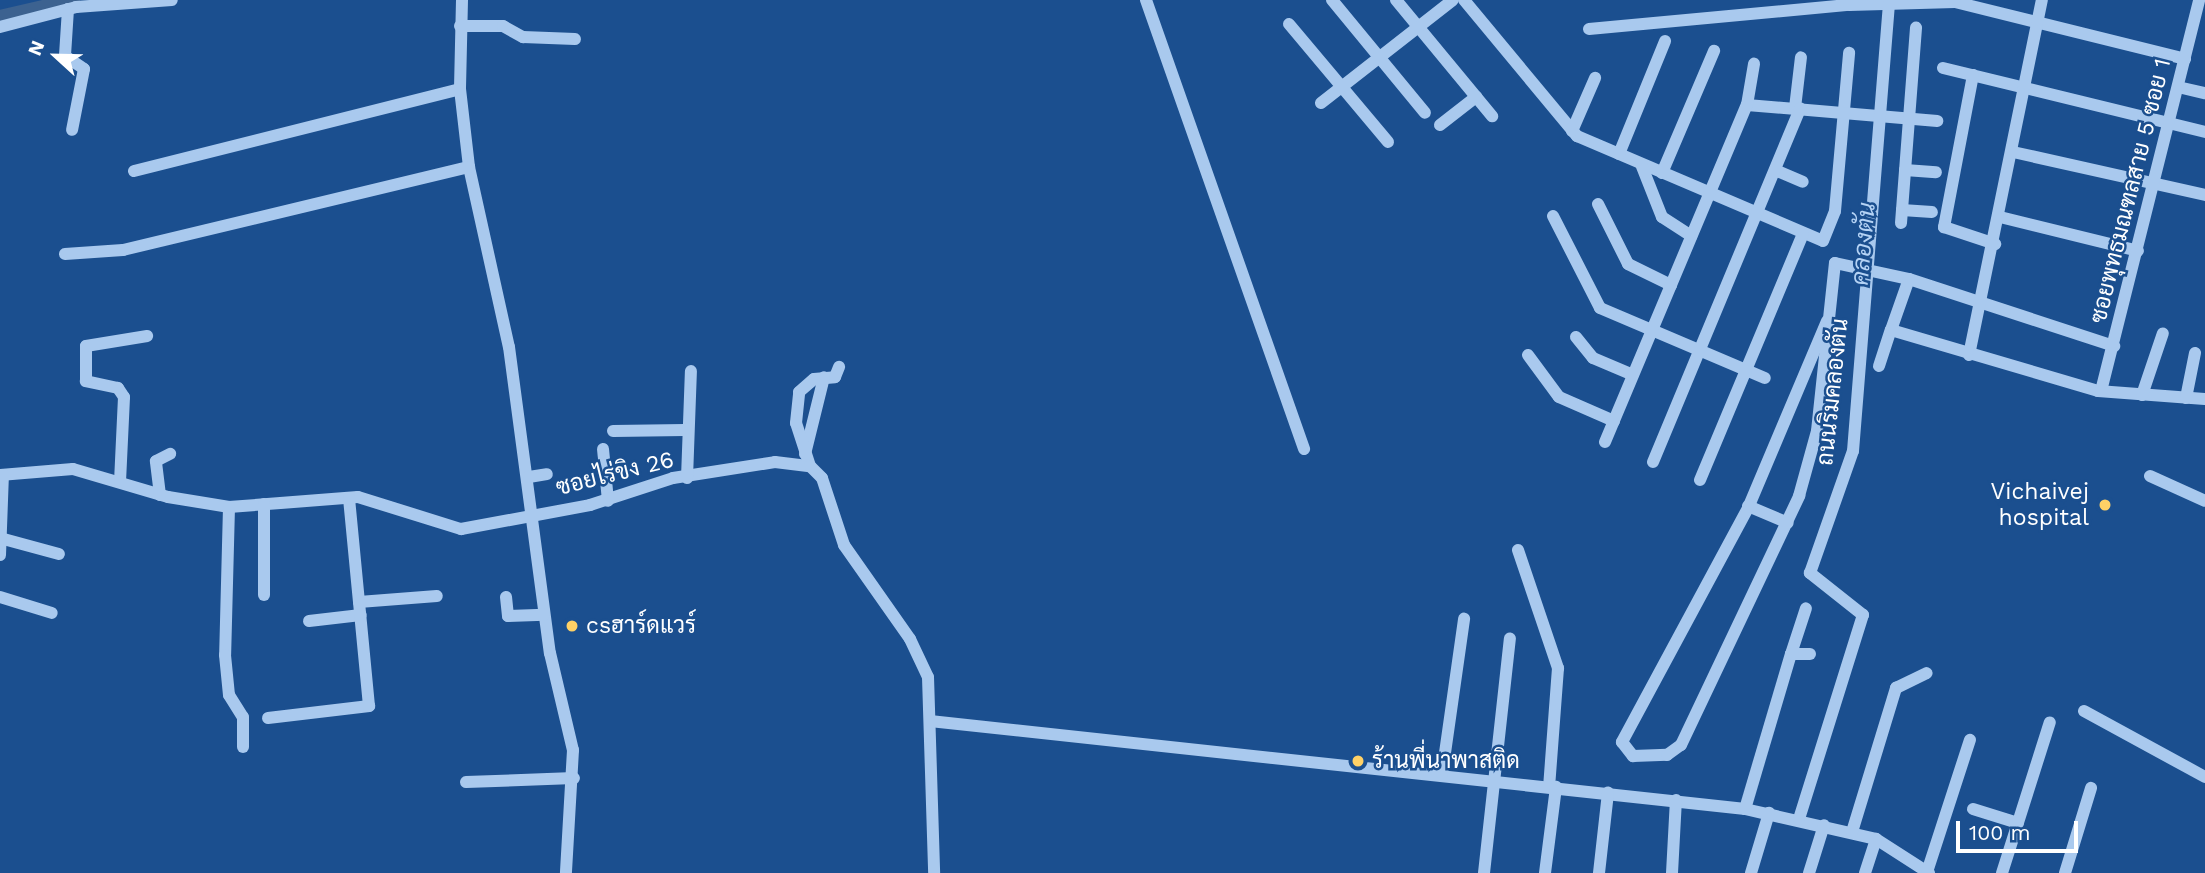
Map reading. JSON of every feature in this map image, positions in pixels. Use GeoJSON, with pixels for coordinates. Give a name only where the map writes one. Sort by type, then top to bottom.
{"type":"FeatureCollection","features":[{"type":"Feature","properties":{"kind":"street"},"geometry":{"type":"LineString","coordinates":[[0,27],[68,9],[172,0]]}},
{"type":"Feature","properties":{"kind":"street"},"geometry":{"type":"LineString","coordinates":[[462,0],[457,89],[469,167],[509,347],[529,477],[528,515],[538,615],[566,780],[566,873]]}},
{"type":"Feature","properties":{"kind":"street"},"geometry":{"type":"LineString","coordinates":[[1146,0],[1304,449]]}},
{"type":"Feature","properties":{"kind":"street"},"geometry":{"type":"LineString","coordinates":[[1332,0],[1425,114]]}},
{"type":"Feature","properties":{"kind":"street"},"geometry":{"type":"LineString","coordinates":[[1396,0],[1492,116]]}},
{"type":"Feature","properties":{"kind":"street"},"geometry":{"type":"LineString","coordinates":[[1321,103],[1453,0]]}},
{"type":"Feature","properties":{"kind":"street"},"geometry":{"type":"LineString","coordinates":[[1464,0],[1572,131],[1641,164],[1823,241],[1832,232],[1849,54]]}},
{"type":"Feature","properties":{"kind":"street"},"geometry":{"type":"LineString","coordinates":[[1969,355],[1983,303],[2042,0]]}},
{"type":"Feature","properties":{"kind":"street","name":"ซอยพุทธมณฑลสาย 5 ซอย 1"},"geometry":{"type":"LineString","coordinates":[[2101,391],[2199,0]]}},
{"type":"Feature","properties":{"kind":"street"},"geometry":{"type":"LineString","coordinates":[[1589,29],[1885,4],[1955,2],[2185,59]]}},
{"type":"Feature","properties":{"kind":"street","name":"ถนนริมคลองตัน"},"geometry":{"type":"LineString","coordinates":[[1799,819],[1863,615],[1810,573],[1851,460],[1860,267],[1885,4]]}},
{"type":"Feature","properties":{"kind":"street"},"geometry":{"type":"LineString","coordinates":[[68,9],[65,56],[84,69],[72,130]]}},
{"type":"Feature","properties":{"kind":"street"},"geometry":{"type":"LineString","coordinates":[[1289,24],[1388,142]]}},
{"type":"Feature","properties":{"kind":"street"},"geometry":{"type":"LineString","coordinates":[[460,26],[503,26],[523,37],[575,39]]}},
{"type":"Feature","properties":{"kind":"street"},"geometry":{"type":"LineString","coordinates":[[1916,28],[1902,216],[1931,212]]}},
{"type":"Feature","properties":{"kind":"street"},"geometry":{"type":"LineString","coordinates":[[1619,154],[1665,41]]}},
{"type":"Feature","properties":{"kind":"street"},"geometry":{"type":"LineString","coordinates":[[1662,173],[1714,51]]}},
{"type":"Feature","properties":{"kind":"street"},"geometry":{"type":"LineString","coordinates":[[1653,462],[1757,214],[1798,108],[1801,57]]}},
{"type":"Feature","properties":{"kind":"street"},"geometry":{"type":"LineString","coordinates":[[1605,442],[1747,105],[1754,64]]}},
{"type":"Feature","properties":{"kind":"street"},"geometry":{"type":"LineString","coordinates":[[1943,68],[2205,132]]}},
{"type":"Feature","properties":{"kind":"street"},"geometry":{"type":"LineString","coordinates":[[1973,75],[1944,227],[1995,244]]}},
{"type":"Feature","properties":{"kind":"street"},"geometry":{"type":"LineString","coordinates":[[1572,131],[1595,78]]}},
{"type":"Feature","properties":{"kind":"street"},"geometry":{"type":"LineString","coordinates":[[2178,87],[2205,93]]}},
{"type":"Feature","properties":{"kind":"street"},"geometry":{"type":"LineString","coordinates":[[134,171],[457,89]]}},
{"type":"Feature","properties":{"kind":"street"},"geometry":{"type":"LineString","coordinates":[[1440,125],[1476,97]]}},
{"type":"Feature","properties":{"kind":"street"},"geometry":{"type":"LineString","coordinates":[[1747,105],[1937,121]]}},
{"type":"Feature","properties":{"kind":"street"},"geometry":{"type":"LineString","coordinates":[[2013,152],[2205,195]]}},
{"type":"Feature","properties":{"kind":"street"},"geometry":{"type":"LineString","coordinates":[[1641,164],[1662,217],[1691,236]]}},
{"type":"Feature","properties":{"kind":"street"},"geometry":{"type":"LineString","coordinates":[[65,254],[123,250],[469,167]]}},
{"type":"Feature","properties":{"kind":"street"},"geometry":{"type":"LineString","coordinates":[[1775,170],[1802,182]]}},
{"type":"Feature","properties":{"kind":"street"},"geometry":{"type":"LineString","coordinates":[[1905,170],[1936,172]]}},
{"type":"Feature","properties":{"kind":"street"},"geometry":{"type":"LineString","coordinates":[[1598,204],[1628,264],[1671,285]]}},
{"type":"Feature","properties":{"kind":"street"},"geometry":{"type":"LineString","coordinates":[[1553,216],[1594,302],[1699,352],[1765,378]]}},
{"type":"Feature","properties":{"kind":"street"},"geometry":{"type":"LineString","coordinates":[[2000,217],[2138,251]]}},
{"type":"Feature","properties":{"kind":"street"},"geometry":{"type":"LineString","coordinates":[[1699,480],[1803,234]]}},
{"type":"Feature","properties":{"kind":"street"},"geometry":{"type":"LineString","coordinates":[[1828,321],[1748,506],[1622,742],[1633,756],[1667,755],[1681,745],[1788,523],[1814,451],[1828,321],[1831,267],[1860,267],[1909,279],[2114,346]]}},
{"type":"Feature","properties":{"kind":"street"},"geometry":{"type":"LineString","coordinates":[[1878,366],[1909,279]]}},
{"type":"Feature","properties":{"kind":"street"},"geometry":{"type":"LineString","coordinates":[[1891,330],[1969,355],[2101,391],[2205,399]]}},
{"type":"Feature","properties":{"kind":"street"},"geometry":{"type":"LineString","coordinates":[[2143,395],[2163,333]]}},
{"type":"Feature","properties":{"kind":"street"},"geometry":{"type":"LineString","coordinates":[[120,482],[124,397],[118,388],[86,381],[86,346],[147,336]]}},
{"type":"Feature","properties":{"kind":"street"},"geometry":{"type":"LineString","coordinates":[[1576,337],[1593,358],[1633,376]]}},
{"type":"Feature","properties":{"kind":"street"},"geometry":{"type":"LineString","coordinates":[[2186,398],[2195,353]]}},
{"type":"Feature","properties":{"kind":"street"},"geometry":{"type":"LineString","coordinates":[[1528,355],[1559,397],[1614,421]]}},
{"type":"Feature","properties":{"kind":"street"},"geometry":{"type":"LineString","coordinates":[[839,367],[835,377],[824,377],[804,384],[799,392],[796,423],[808,460],[822,478],[844,545],[922,659],[930,721],[934,873]]}},
{"type":"Feature","properties":{"kind":"street"},"geometry":{"type":"LineString","coordinates":[[687,478],[685,430],[691,371]]}},
{"type":"Feature","properties":{"kind":"street"},"geometry":{"type":"LineString","coordinates":[[808,460],[824,377]]}},
{"type":"Feature","properties":{"kind":"street"},"geometry":{"type":"LineString","coordinates":[[612,431],[685,430]]}},
{"type":"Feature","properties":{"kind":"street"},"geometry":{"type":"LineString","coordinates":[[603,449],[608,501]]}},
{"type":"Feature","properties":{"kind":"street"},"geometry":{"type":"LineString","coordinates":[[160,495],[156,461],[170,454]]}},
{"type":"Feature","properties":{"kind":"street","name":"ซอยไร่ขิง 26"},"geometry":{"type":"LineString","coordinates":[[2,475],[65,468],[160,495],[229,507],[349,498],[379,500],[460,528],[608,501],[687,478],[775,462],[808,460]]}},
{"type":"Feature","properties":{"kind":"street"},"geometry":{"type":"LineString","coordinates":[[529,477],[547,474]]}},
{"type":"Feature","properties":{"kind":"street"},"geometry":{"type":"LineString","coordinates":[[0,555],[2,475]]}},
{"type":"Feature","properties":{"kind":"street"},"geometry":{"type":"LineString","coordinates":[[2150,476],[2205,501]]}},
{"type":"Feature","properties":{"kind":"street"},"geometry":{"type":"LineString","coordinates":[[268,718],[369,706],[349,498]]}},
{"type":"Feature","properties":{"kind":"street"},"geometry":{"type":"LineString","coordinates":[[264,504],[264,594]]}},
{"type":"Feature","properties":{"kind":"street"},"geometry":{"type":"LineString","coordinates":[[1748,506],[1788,523]]}},
{"type":"Feature","properties":{"kind":"street"},"geometry":{"type":"LineString","coordinates":[[229,507],[225,655],[229,695],[243,717],[243,747]]}},
{"type":"Feature","properties":{"kind":"street"},"geometry":{"type":"LineString","coordinates":[[0,538],[59,554]]}},
{"type":"Feature","properties":{"kind":"street"},"geometry":{"type":"LineString","coordinates":[[1518,550],[1558,668],[1545,873]]}},
{"type":"Feature","properties":{"kind":"street"},"geometry":{"type":"LineString","coordinates":[[309,621],[360,608],[438,596]]}},
{"type":"Feature","properties":{"kind":"street"},"geometry":{"type":"LineString","coordinates":[[0,597],[52,612]]}},
{"type":"Feature","properties":{"kind":"street"},"geometry":{"type":"LineString","coordinates":[[506,597],[508,616],[538,615]]}},
{"type":"Feature","properties":{"kind":"street"},"geometry":{"type":"LineString","coordinates":[[1745,809],[1807,608]]}},
{"type":"Feature","properties":{"kind":"street"},"geometry":{"type":"LineString","coordinates":[[1442,774],[1464,619]]}},
{"type":"Feature","properties":{"kind":"street"},"geometry":{"type":"LineString","coordinates":[[1484,873],[1510,638]]}},
{"type":"Feature","properties":{"kind":"street"},"geometry":{"type":"LineString","coordinates":[[1791,654],[1810,654]]}},
{"type":"Feature","properties":{"kind":"street"},"geometry":{"type":"LineString","coordinates":[[1852,832],[1896,688],[1927,673]]}},
{"type":"Feature","properties":{"kind":"street"},"geometry":{"type":"LineString","coordinates":[[2084,711],[2205,777]]}},
{"type":"Feature","properties":{"kind":"street"},"geometry":{"type":"LineString","coordinates":[[930,721],[1442,774],[1745,809],[1799,819],[1876,839],[1928,872],[1970,740]]}},
{"type":"Feature","properties":{"kind":"street"},"geometry":{"type":"LineString","coordinates":[[2002,873],[2050,722]]}},
{"type":"Feature","properties":{"kind":"street"},"geometry":{"type":"LineString","coordinates":[[466,782],[566,780]]}},
{"type":"Feature","properties":{"kind":"street"},"geometry":{"type":"LineString","coordinates":[[2066,873],[2091,788]]}},
{"type":"Feature","properties":{"kind":"street"},"geometry":{"type":"LineString","coordinates":[[1599,873],[1608,793]]}},
{"type":"Feature","properties":{"kind":"street"},"geometry":{"type":"LineString","coordinates":[[1672,873],[1676,800]]}},
{"type":"Feature","properties":{"kind":"street"},"geometry":{"type":"LineString","coordinates":[[1973,809],[2018,823]]}},
{"type":"Feature","properties":{"kind":"street"},"geometry":{"type":"LineString","coordinates":[[1751,873],[1769,813]]}},
{"type":"Feature","properties":{"kind":"street"},"geometry":{"type":"LineString","coordinates":[[1809,873],[1824,825]]}},
{"type":"Feature","properties":{"kind":"street"},"geometry":{"type":"LineString","coordinates":[[1866,873],[1876,839]]}},
{"type":"Feature","properties":{"kind":"street"},"geometry":{"type":"LineString","coordinates":[[1908,857],[1910,873]]}},
{"type":"Feature","properties":{"kind":"waterway"},"geometry":{"type":"LineString","coordinates":[[0,17],[73,0]]}},
{"type":"Feature","properties":{"kind":"place","name":"Vichaivej hospital"},"geometry":{"type":"Point","coordinates":[2105,505]}},
{"type":"Feature","properties":{"kind":"place","name":"csฮาร์ดแวร์"},"geometry":{"type":"Point","coordinates":[572,626]}},
{"type":"Feature","properties":{"kind":"place","name":"ร้านพี่นาพาสติด"},"geometry":{"type":"Point","coordinates":[1358,761]}},
{"type":"Feature","properties":{"kind":"water label","name":"คลองตัน"},"geometry":{"type":"Point","coordinates":[1864,244]}}]}
